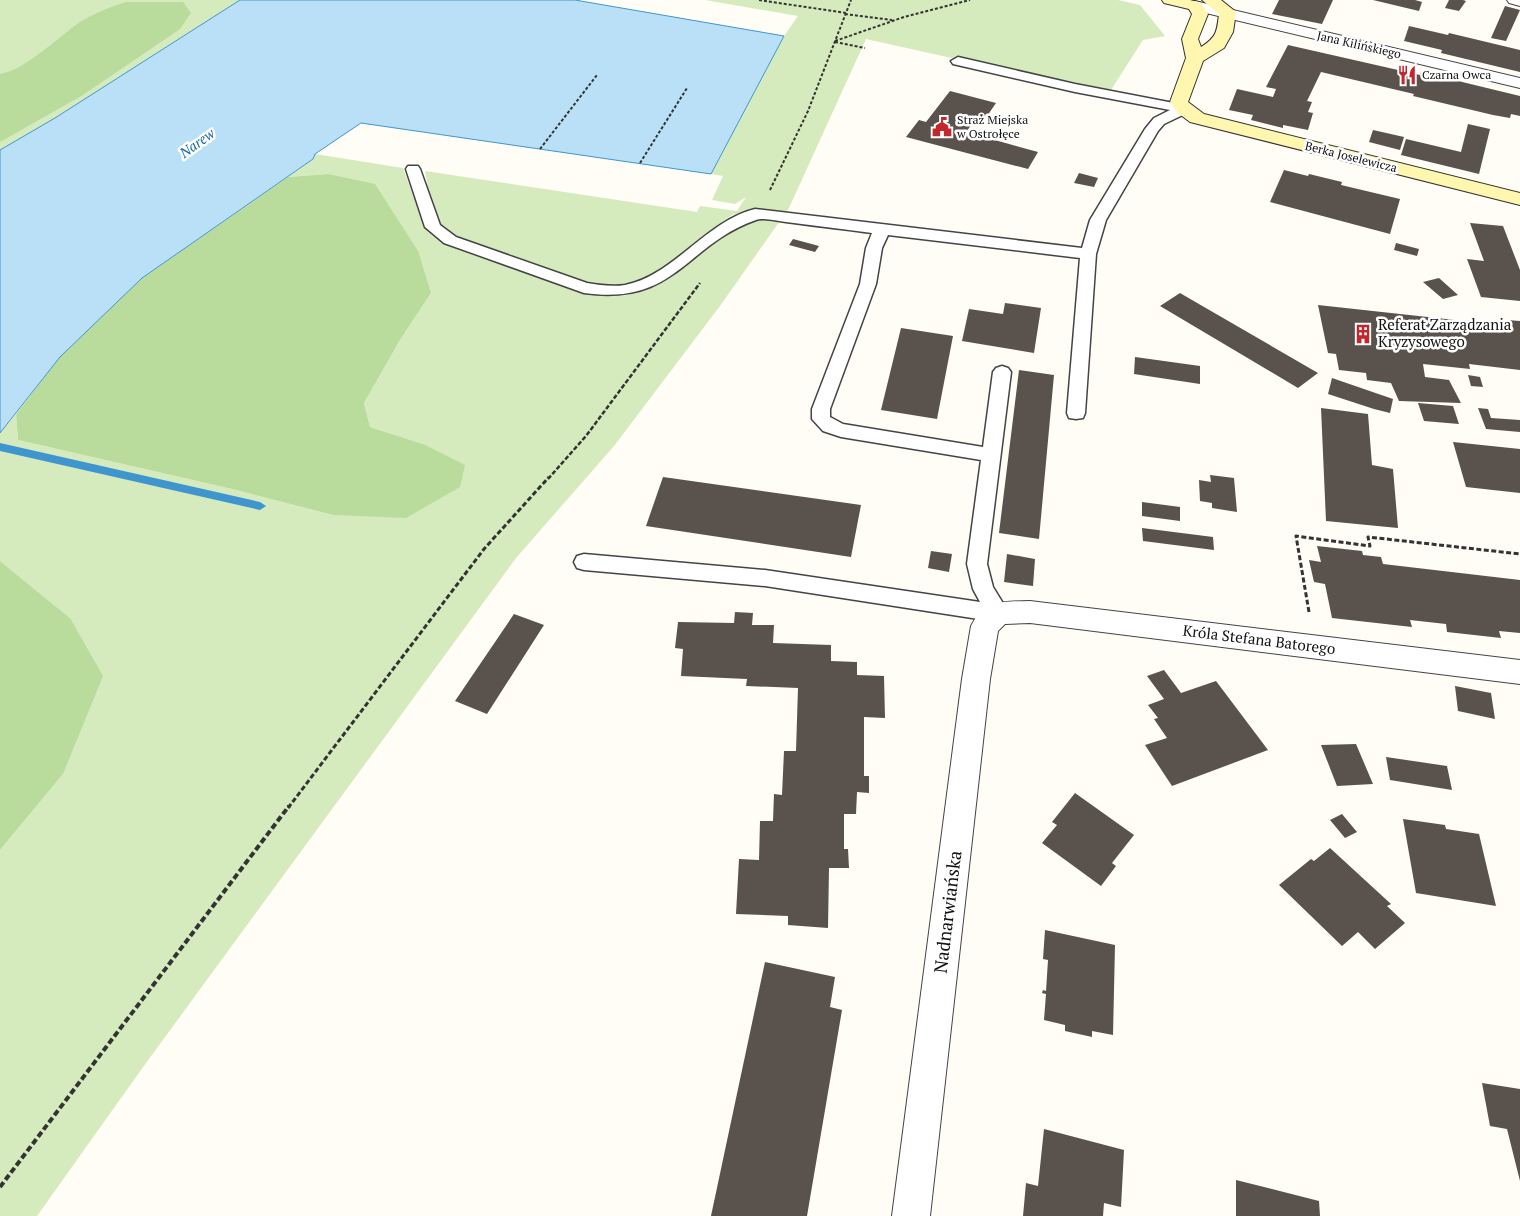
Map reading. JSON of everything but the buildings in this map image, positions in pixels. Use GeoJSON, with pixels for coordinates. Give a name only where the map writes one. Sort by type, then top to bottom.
{"type":"FeatureCollection","features":[{"type":"Feature","properties":{"kind":"street"},"geometry":{"type":"LineString","coordinates":[[1170,0],[1202,3],[1190,40],[1195,58]]}},
{"type":"Feature","properties":{"kind":"street"},"geometry":{"type":"LineString","coordinates":[[1515,0],[1520,1]]}},
{"type":"Feature","properties":{"kind":"street","name":"Jana Kilińskiego"},"geometry":{"type":"LineString","coordinates":[[1202,3],[1232,6],[1266,24],[1520,83]]}},
{"type":"Feature","properties":{"kind":"street"},"geometry":{"type":"LineString","coordinates":[[1184,109],[1180,102],[1180,95],[1195,58],[1218,44],[1225,32],[1232,6]]}},
{"type":"Feature","properties":{"kind":"street","name":"Berka Joselewicza"},"geometry":{"type":"LineString","coordinates":[[1184,109],[1191,115],[1205,120],[1520,199]]}},
{"type":"Feature","properties":{"kind":"street","name":"Króla Stefana Batorego"},"geometry":{"type":"LineString","coordinates":[[998,613],[1030,612],[1520,672]]}},
{"type":"Feature","properties":{"kind":"street","name":"Nadnarwiańska"},"geometry":{"type":"LineString","coordinates":[[911,1216],[976,679],[986,626],[998,613]]}},
{"type":"Feature","properties":{"kind":"lane"},"geometry":{"type":"LineString","coordinates":[[958,61],[1075,88],[1184,109]]}},
{"type":"Feature","properties":{"kind":"lane"},"geometry":{"type":"LineString","coordinates":[[1076,413],[1088,254],[1098,220],[1152,129],[1159,121],[1184,109]]}},
{"type":"Feature","properties":{"kind":"lane"},"geometry":{"type":"LineString","coordinates":[[414,169],[432,227],[440,234],[466,247],[584,288],[601,292],[620,292],[638,288],[653,281],[720,232],[755,214],[1088,254]]}},
{"type":"Feature","properties":{"kind":"lane"},"geometry":{"type":"LineString","coordinates":[[882,229],[874,248],[868,284],[821,410],[821,419],[830,426],[841,430],[991,456]]}},
{"type":"Feature","properties":{"kind":"lane"},"geometry":{"type":"LineString","coordinates":[[998,613],[983,589],[977,564],[1002,372]]}},
{"type":"Feature","properties":{"kind":"lane"},"geometry":{"type":"LineString","coordinates":[[584,562],[765,578],[998,613]]}},
{"type":"Feature","properties":{"kind":"path"},"geometry":{"type":"LineString","coordinates":[[759,0],[894,20]]}},
{"type":"Feature","properties":{"kind":"path"},"geometry":{"type":"LineString","coordinates":[[755,214],[763,205],[808,111],[851,0]]}},
{"type":"Feature","properties":{"kind":"path"},"geometry":{"type":"LineString","coordinates":[[834,42],[894,20],[970,0]]}},
{"type":"Feature","properties":{"kind":"path"},"geometry":{"type":"LineString","coordinates":[[834,42],[865,48]]}},
{"type":"Feature","properties":{"kind":"path"},"geometry":{"type":"LineString","coordinates":[[540,149],[597,75]]}},
{"type":"Feature","properties":{"kind":"path"},"geometry":{"type":"LineString","coordinates":[[640,164],[687,88]]}},
{"type":"Feature","properties":{"kind":"path"},"geometry":{"type":"LineString","coordinates":[[0,1187],[484,550],[586,436],[704,279]]}},
{"type":"Feature","properties":{"kind":"path"},"geometry":{"type":"LineString","coordinates":[[1315,647],[1296,536],[1370,546],[1368,537],[1520,554]]}},
{"type":"Feature","properties":{"kind":"green space"},"geometry":{"type":"Polygon","coordinates":[[[0,0],[240,0],[55,118],[0,150],[0,0]]]}},
{"type":"Feature","properties":{"kind":"green space"},"geometry":{"type":"Polygon","coordinates":[[[705,0],[1118,0],[1140,5],[1165,36],[1143,40],[1109,93],[866,39],[789,208],[720,306],[614,446],[516,558],[146,1063],[37,1216],[0,1216],[0,850],[63,774],[70,618],[0,561],[0,433],[16,414],[18,440],[232,489],[333,515],[423,444],[370,427],[364,403],[400,340],[431,293],[328,174],[288,177],[313,159],[315,154],[403,168],[426,230],[441,243],[594,295],[620,296],[644,291],[674,275],[689,264],[726,226],[735,213],[651,276],[624,287],[608,287],[582,281],[460,239],[451,234],[443,227],[435,213],[425,171],[697,212],[700,206],[737,211],[746,197],[735,204],[712,200],[723,176],[711,174],[784,36],[798,16],[705,0]]]}},
{"type":"Feature","properties":{"kind":"green space"},"geometry":{"type":"Polygon","coordinates":[[[126,2],[183,2],[191,13],[180,29],[83,95],[0,142],[0,74],[21,66],[80,22],[103,10],[126,2]]]}},
{"type":"Feature","properties":{"kind":"green space"},"geometry":{"type":"Polygon","coordinates":[[[328,174],[375,184],[418,251],[431,293],[400,340],[364,403],[370,427],[423,444],[465,465],[460,487],[406,518],[333,515],[232,489],[18,440],[16,414],[60,357],[142,278],[288,177],[328,174]]]}},
{"type":"Feature","properties":{"kind":"green space"},"geometry":{"type":"Polygon","coordinates":[[[0,561],[70,618],[103,676],[63,774],[0,850],[0,561]]]}},
{"type":"Feature","properties":{"kind":"water","name":"Narew"},"geometry":{"type":"Polygon","coordinates":[[[240,0],[575,0],[784,36],[711,174],[361,123],[315,154],[313,159],[142,278],[60,357],[0,433],[0,150],[55,118],[240,0]]]}},
{"type":"Feature","properties":{"kind":"waterway"},"geometry":{"type":"LineString","coordinates":[[0,447],[260,506]]}},
{"type":"Feature","properties":{"kind":"place","name":"Czarna Owca"},"geometry":{"type":"Point","coordinates":[1407,75]}},
{"type":"Feature","properties":{"kind":"place","name":"Straż Miejska w Ostrołęce"},"geometry":{"type":"Point","coordinates":[942,127]}},
{"type":"Feature","properties":{"kind":"place","name":"Referat Zarządzania Kryzysowego"},"geometry":{"type":"Point","coordinates":[1363,334]}}]}
